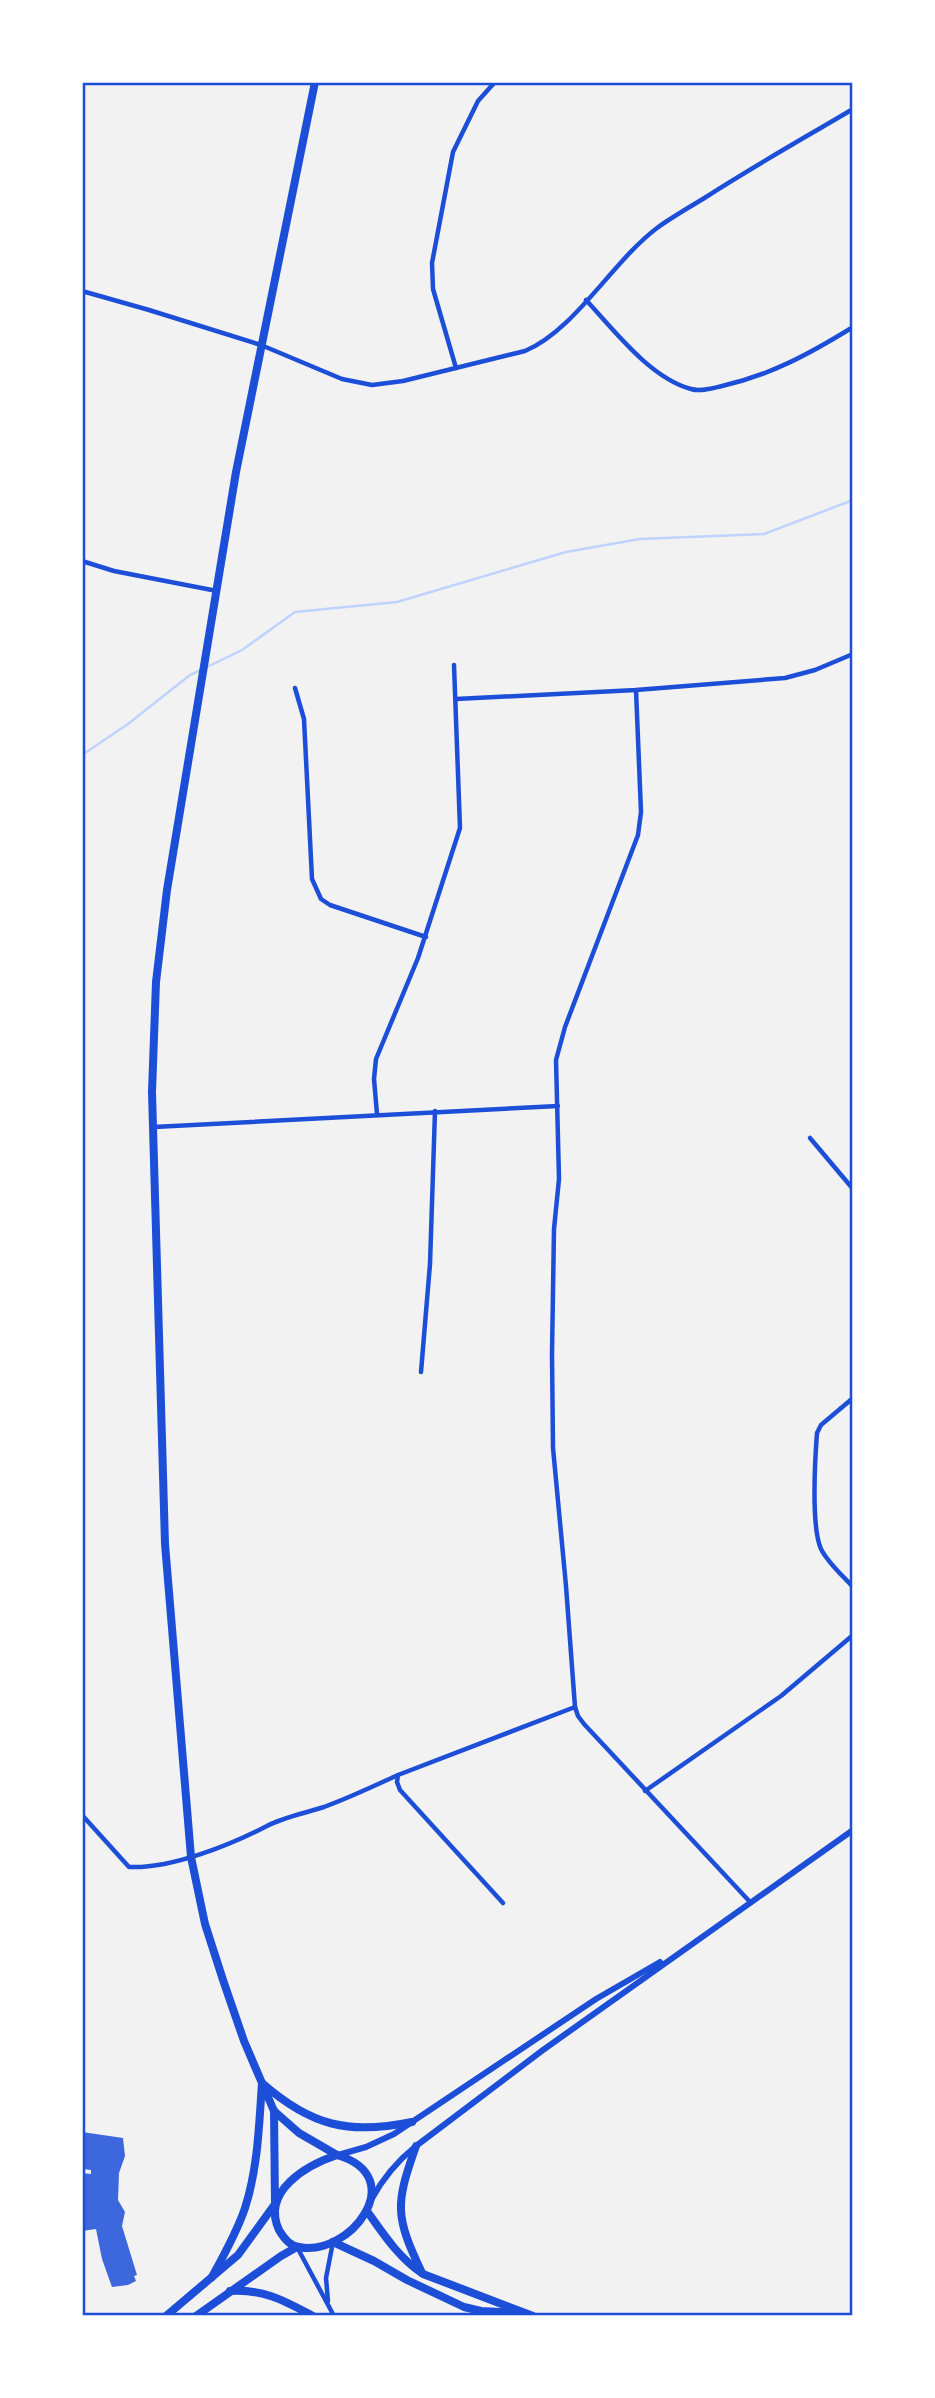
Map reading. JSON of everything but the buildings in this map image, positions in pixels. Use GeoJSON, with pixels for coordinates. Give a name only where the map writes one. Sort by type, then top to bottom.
{"type":"FeatureCollection","features":[{"type":"Feature","properties":{"kind":"highway"},"geometry":{"type":"LineString","coordinates":[[274,2111],[299,2133],[337,2155],[353,2160],[366,2171],[371,2200],[367,2211],[346,2234],[333,2242],[312,2248],[298,2247],[288,2242],[280,2233],[275,2220],[274,2111],[243,2038],[205,1924],[191,1857],[165,1544],[153,1127],[153,1041],[160,943],[236,472],[315,82]]}},
{"type":"Feature","properties":{"kind":"highway"},"geometry":{"type":"LineString","coordinates":[[262,2083],[284,2101],[339,2127],[381,2128],[412,2122]]}},
{"type":"Feature","properties":{"kind":"highway"},"geometry":{"type":"LineString","coordinates":[[212,2277],[233,2237],[250,2191],[258,2141],[262,2083]]}},
{"type":"Feature","properties":{"kind":"highway"},"geometry":{"type":"LineString","coordinates":[[416,2146],[402,2187],[400,2207],[403,2230],[423,2274]]}},
{"type":"Feature","properties":{"kind":"highway"},"geometry":{"type":"LineString","coordinates":[[166,2316],[238,2255],[284,2189],[297,2176],[311,2165],[337,2155]]}},
{"type":"Feature","properties":{"kind":"highway"},"geometry":{"type":"LineString","coordinates":[[367,2211],[395,2251],[423,2274],[533,2316]]}},
{"type":"Feature","properties":{"kind":"highway"},"geometry":{"type":"LineString","coordinates":[[333,2242],[464,2306],[481,2311],[522,2313]]}},
{"type":"Feature","properties":{"kind":"highway"},"geometry":{"type":"LineString","coordinates":[[196,2316],[228,2291],[298,2247]]}},
{"type":"Feature","properties":{"kind":"highway"},"geometry":{"type":"LineString","coordinates":[[228,2291],[250,2290],[269,2294],[313,2316]]}},
{"type":"Feature","properties":{"kind":"main road"},"geometry":{"type":"LineString","coordinates":[[371,2200],[389,2171],[416,2146],[543,2050],[853,1830]]}},
{"type":"Feature","properties":{"kind":"main road"},"geometry":{"type":"LineString","coordinates":[[337,2155],[379,2142],[596,1999],[693,1944]]}},
{"type":"Feature","properties":{"kind":"street"},"geometry":{"type":"LineString","coordinates":[[456,368],[433,289],[432,263],[453,152],[478,101],[495,82]]}},
{"type":"Feature","properties":{"kind":"street"},"geometry":{"type":"LineString","coordinates":[[82,291],[261,345],[333,376],[372,384],[391,383],[456,368],[533,348],[554,334],[629,253],[656,229],[722,186],[853,109]]}},
{"type":"Feature","properties":{"kind":"street"},"geometry":{"type":"LineString","coordinates":[[586,300],[644,360],[675,382],[692,390],[737,383],[784,367],[853,327]]}},
{"type":"Feature","properties":{"kind":"street"},"geometry":{"type":"LineString","coordinates":[[82,561],[114,571],[218,591]]}},
{"type":"Feature","properties":{"kind":"street"},"geometry":{"type":"LineString","coordinates":[[456,699],[636,690],[785,678],[815,670],[853,654]]}},
{"type":"Feature","properties":{"kind":"street"},"geometry":{"type":"LineString","coordinates":[[377,1114],[374,1079],[376,1059],[426,937],[460,828],[454,665]]}},
{"type":"Feature","properties":{"kind":"street"},"geometry":{"type":"LineString","coordinates":[[295,688],[304,719],[310,862],[316,891],[321,899],[330,905],[426,937]]}},
{"type":"Feature","properties":{"kind":"street"},"geometry":{"type":"LineString","coordinates":[[636,690],[642,812],[638,835],[559,1044],[556,1060],[559,1179],[554,1229],[553,1448],[575,1707],[578,1716],[645,1791],[751,1903]]}},
{"type":"Feature","properties":{"kind":"street"},"geometry":{"type":"LineString","coordinates":[[153,1127],[558,1106]]}},
{"type":"Feature","properties":{"kind":"street"},"geometry":{"type":"LineString","coordinates":[[421,1372],[430,1264],[435,1111]]}},
{"type":"Feature","properties":{"kind":"street"},"geometry":{"type":"LineString","coordinates":[[810,1138],[853,1189]]}},
{"type":"Feature","properties":{"kind":"street"},"geometry":{"type":"LineString","coordinates":[[853,1398],[821,1425],[817,1433],[816,1528],[825,1556],[853,1587]]}},
{"type":"Feature","properties":{"kind":"street"},"geometry":{"type":"LineString","coordinates":[[645,1791],[780,1696],[853,1635]]}},
{"type":"Feature","properties":{"kind":"street"},"geometry":{"type":"LineString","coordinates":[[82,1815],[128,1867],[143,1868],[191,1857],[257,1833],[268,1826],[327,1806],[398,1775],[575,1707]]}},
{"type":"Feature","properties":{"kind":"street"},"geometry":{"type":"LineString","coordinates":[[398,1775],[400,1790],[503,1903]]}},
{"type":"Feature","properties":{"kind":"street"},"geometry":{"type":"LineString","coordinates":[[328,2305],[326,2278],[333,2242]]}},
{"type":"Feature","properties":{"kind":"street"},"geometry":{"type":"LineString","coordinates":[[298,2247],[334,2316]]}},
{"type":"Feature","properties":{"kind":"waterway"},"geometry":{"type":"LineString","coordinates":[[207,667],[242,650],[295,612],[397,602],[566,552],[640,539],[764,534],[853,500]]}},
{"type":"Feature","properties":{"kind":"waterway"},"geometry":{"type":"LineString","coordinates":[[82,755],[128,724],[190,675],[201,670]]}}]}
